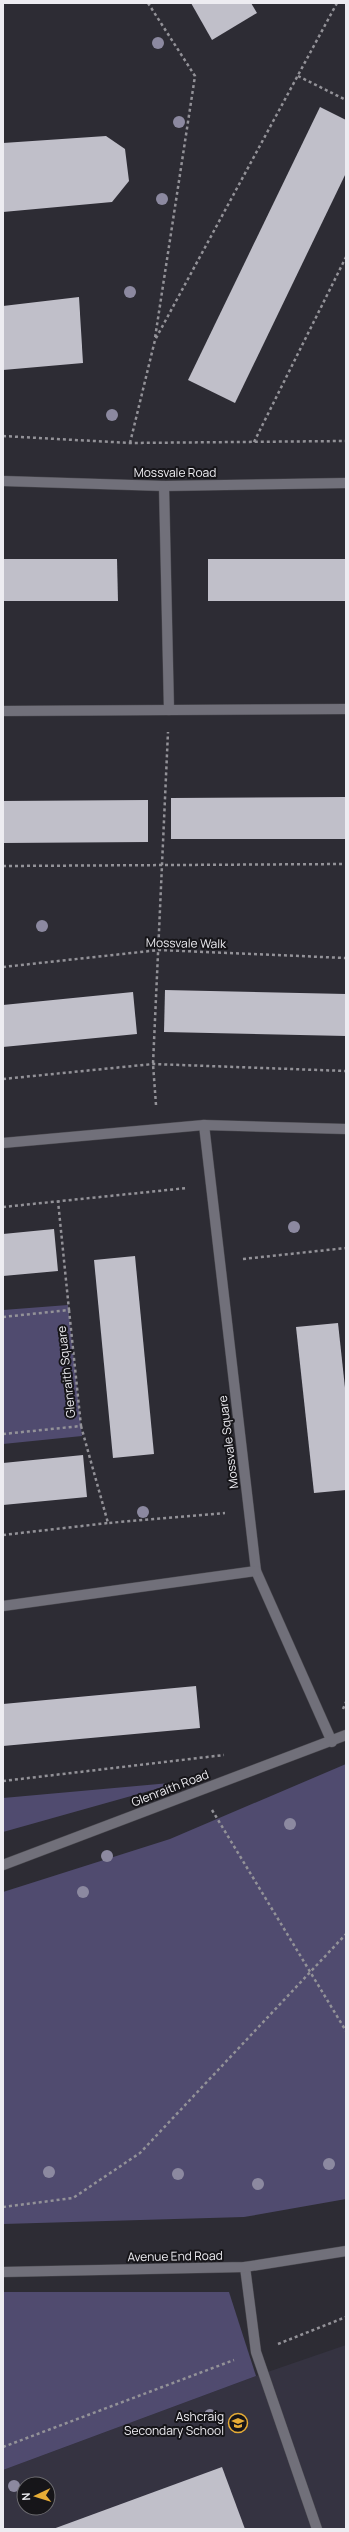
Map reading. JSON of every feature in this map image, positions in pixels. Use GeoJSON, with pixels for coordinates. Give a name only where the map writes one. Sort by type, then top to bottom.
{"type":"FeatureCollection","features":[{"type":"Feature","properties":{"kind":"street","name":"Mossvale Road"},"geometry":{"type":"LineString","coordinates":[[3,481],[164,486],[346,483]]}},
{"type":"Feature","properties":{"kind":"street"},"geometry":{"type":"LineString","coordinates":[[164,486],[169,710]]}},
{"type":"Feature","properties":{"kind":"street"},"geometry":{"type":"LineString","coordinates":[[3,711],[346,709]]}},
{"type":"Feature","properties":{"kind":"street"},"geometry":{"type":"LineString","coordinates":[[3,1143],[204,1125],[346,1129]]}},
{"type":"Feature","properties":{"kind":"street","name":"Mossvale Square"},"geometry":{"type":"LineString","coordinates":[[204,1125],[256,1571],[332,1742]]}},
{"type":"Feature","properties":{"kind":"street"},"geometry":{"type":"LineString","coordinates":[[3,1606],[256,1571]]}},
{"type":"Feature","properties":{"kind":"street","name":"Glenraith Road"},"geometry":{"type":"LineString","coordinates":[[3,1865],[332,1742],[346,1735]]}},
{"type":"Feature","properties":{"kind":"street","name":"Avenue End Road"},"geometry":{"type":"LineString","coordinates":[[3,2272],[245,2267],[346,2251]]}},
{"type":"Feature","properties":{"kind":"street"},"geometry":{"type":"LineString","coordinates":[[245,2267],[256,2352],[317,2529]]}},
{"type":"Feature","properties":{"kind":"path"},"geometry":{"type":"LineString","coordinates":[[130,443],[155,340],[195,76],[148,3]]}},
{"type":"Feature","properties":{"kind":"path"},"geometry":{"type":"LineString","coordinates":[[155,340],[337,3]]}},
{"type":"Feature","properties":{"kind":"path"},"geometry":{"type":"LineString","coordinates":[[298,76],[346,100]]}},
{"type":"Feature","properties":{"kind":"path"},"geometry":{"type":"LineString","coordinates":[[254,442],[346,257]]}},
{"type":"Feature","properties":{"kind":"path"},"geometry":{"type":"LineString","coordinates":[[3,436],[130,443],[346,440]]}},
{"type":"Feature","properties":{"kind":"path"},"geometry":{"type":"LineString","coordinates":[[158,1129],[153,1064],[159,950],[160,865],[169,710]]}},
{"type":"Feature","properties":{"kind":"path"},"geometry":{"type":"LineString","coordinates":[[3,866],[346,864]]}},
{"type":"Feature","properties":{"kind":"path","name":"Mossvale Walk"},"geometry":{"type":"LineString","coordinates":[[3,967],[159,950],[346,958]]}},
{"type":"Feature","properties":{"kind":"path"},"geometry":{"type":"LineString","coordinates":[[3,1079],[153,1064],[346,1071]]}},
{"type":"Feature","properties":{"kind":"path"},"geometry":{"type":"LineString","coordinates":[[3,1207],[211,1186]]}},
{"type":"Feature","properties":{"kind":"path","name":"Glenraith Square"},"geometry":{"type":"LineString","coordinates":[[3,1434],[81,1426],[58,1201]]}},
{"type":"Feature","properties":{"kind":"path"},"geometry":{"type":"LineString","coordinates":[[220,1262],[346,1248]]}},
{"type":"Feature","properties":{"kind":"path","name":"Glenraith Square"},"geometry":{"type":"LineString","coordinates":[[3,1317],[69,1310]]}},
{"type":"Feature","properties":{"kind":"path"},"geometry":{"type":"LineString","coordinates":[[81,1426],[108,1523]]}},
{"type":"Feature","properties":{"kind":"path"},"geometry":{"type":"LineString","coordinates":[[3,1535],[108,1523],[249,1511]]}},
{"type":"Feature","properties":{"kind":"path"},"geometry":{"type":"LineString","coordinates":[[332,1742],[346,1702]]}},
{"type":"Feature","properties":{"kind":"path"},"geometry":{"type":"LineString","coordinates":[[3,1781],[230,1754]]}},
{"type":"Feature","properties":{"kind":"path"},"geometry":{"type":"LineString","coordinates":[[200,1791],[346,2031]]}},
{"type":"Feature","properties":{"kind":"path"},"geometry":{"type":"LineString","coordinates":[[3,2207],[73,2198],[140,2153],[346,1934]]}},
{"type":"Feature","properties":{"kind":"path"},"geometry":{"type":"LineString","coordinates":[[3,2447],[256,2352],[346,2316]]}},
{"type":"Feature","properties":{"kind":"shaded area"},"geometry":{"type":"Polygon","coordinates":[[[68,1305],[82,1436],[3,1444],[3,1310],[68,1305]]]}},
{"type":"Feature","properties":{"kind":"shaded area"},"geometry":{"type":"Polygon","coordinates":[[[346,1764],[346,2199],[244,2217],[3,2224],[3,1892],[170,1839],[346,1764]]]}},
{"type":"Feature","properties":{"kind":"shaded area"},"geometry":{"type":"Polygon","coordinates":[[[181,1782],[3,1832],[3,1798],[181,1782]]]}},
{"type":"Feature","properties":{"kind":"shaded area"},"geometry":{"type":"Polygon","coordinates":[[[3,2292],[229,2292],[256,2376],[3,2470],[3,2292]]]}},
{"type":"Feature","properties":{"kind":"shaded area","name":"Ashcraig Secondary School"},"geometry":{"type":"Polygon","coordinates":[[[346,2345],[346,2529],[3,2529],[3,2470],[256,2376],[346,2345]]]}},
{"type":"Feature","properties":{"kind":"building"},"geometry":{"type":"Polygon","coordinates":[[[191,3],[251,3],[257,13],[212,40],[191,3]]]}},
{"type":"Feature","properties":{"kind":"building"},"geometry":{"type":"Polygon","coordinates":[[[320,107],[346,120],[346,173],[235,403],[188,380],[320,107]]]}},
{"type":"Feature","properties":{"kind":"building"},"geometry":{"type":"Polygon","coordinates":[[[106,136],[125,149],[129,181],[112,202],[3,212],[3,143],[106,136]]]}},
{"type":"Feature","properties":{"kind":"building"},"geometry":{"type":"Polygon","coordinates":[[[79,297],[83,363],[3,370],[3,306],[79,297]]]}},
{"type":"Feature","properties":{"kind":"building"},"geometry":{"type":"Polygon","coordinates":[[[3,559],[117,559],[118,601],[3,601],[3,559]]]}},
{"type":"Feature","properties":{"kind":"building"},"geometry":{"type":"Polygon","coordinates":[[[208,559],[346,559],[346,601],[208,601],[208,559]]]}},
{"type":"Feature","properties":{"kind":"building"},"geometry":{"type":"Polygon","coordinates":[[[346,797],[346,839],[171,839],[171,798],[346,797]]]}},
{"type":"Feature","properties":{"kind":"building"},"geometry":{"type":"Polygon","coordinates":[[[148,800],[148,842],[3,843],[3,801],[148,800]]]}},
{"type":"Feature","properties":{"kind":"building"},"geometry":{"type":"Polygon","coordinates":[[[165,990],[346,994],[346,1036],[164,1032],[165,990]]]}},
{"type":"Feature","properties":{"kind":"building"},"geometry":{"type":"Polygon","coordinates":[[[133,992],[137,1034],[3,1047],[3,1005],[133,992]]]}},
{"type":"Feature","properties":{"kind":"building"},"geometry":{"type":"Polygon","coordinates":[[[54,1229],[58,1271],[3,1276],[3,1234],[54,1229]]]}},
{"type":"Feature","properties":{"kind":"building"},"geometry":{"type":"Polygon","coordinates":[[[135,1256],[154,1454],[113,1458],[94,1260],[135,1256]]]}},
{"type":"Feature","properties":{"kind":"building"},"geometry":{"type":"Polygon","coordinates":[[[338,1323],[346,1397],[346,1490],[314,1493],[296,1327],[338,1323]]]}},
{"type":"Feature","properties":{"kind":"building"},"geometry":{"type":"Polygon","coordinates":[[[83,1455],[87,1497],[3,1505],[3,1463],[83,1455]]]}},
{"type":"Feature","properties":{"kind":"building"},"geometry":{"type":"Polygon","coordinates":[[[196,1686],[200,1728],[3,1746],[3,1704],[196,1686]]]}},
{"type":"Feature","properties":{"kind":"building"},"geometry":{"type":"Polygon","coordinates":[[[222,2467],[245,2529],[53,2529],[222,2467]]]}},
{"type":"Feature","properties":{"kind":"place","name":"Ashcraig Secondary School"},"geometry":{"type":"Point","coordinates":[238,2423]}}]}
